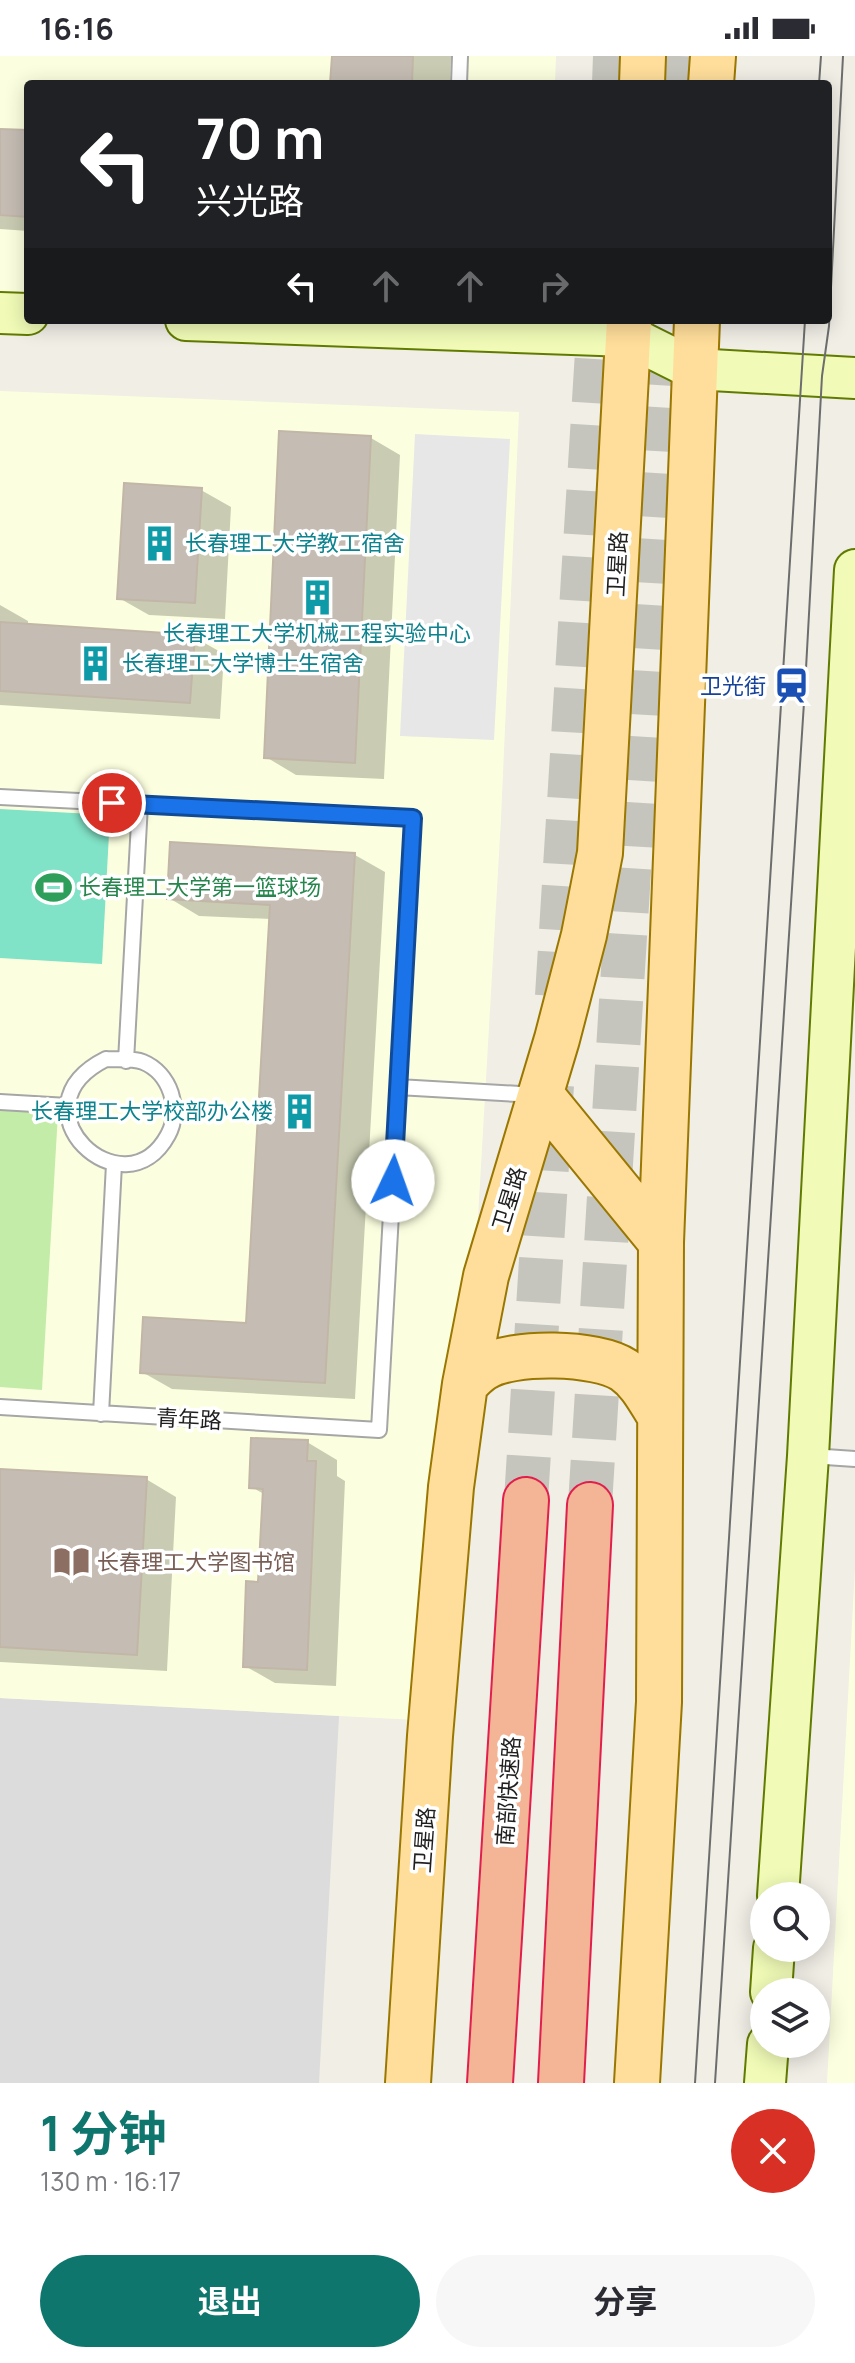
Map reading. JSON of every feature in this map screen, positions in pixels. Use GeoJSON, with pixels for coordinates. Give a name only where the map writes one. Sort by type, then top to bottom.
{"type":"FeatureCollection","features":[{"type":"Feature","properties":{"kind":"highway","name":"南部快速路"},"geometry":{"type":"LineString","coordinates":[[490,2083],[526,1500]]}},
{"type":"Feature","properties":{"kind":"highway"},"geometry":{"type":"LineString","coordinates":[[561,2083],[590,1505]]}},
{"type":"Feature","properties":{"kind":"main road"},"geometry":{"type":"LineString","coordinates":[[642,80],[643,56]]}},
{"type":"Feature","properties":{"kind":"main road"},"geometry":{"type":"LineString","coordinates":[[711,80],[713,56]]}},
{"type":"Feature","properties":{"kind":"main road"},"geometry":{"type":"LineString","coordinates":[[0,313],[24,314]]}},
{"type":"Feature","properties":{"kind":"main road"},"geometry":{"type":"LineString","coordinates":[[408,324],[629,328],[694,369],[855,378]]}},
{"type":"Feature","properties":{"kind":"main road"},"geometry":{"type":"LineString","coordinates":[[637,2083],[659,1702],[661,1242],[697,324]]}},
{"type":"Feature","properties":{"kind":"main road","name":"卫星路"},"geometry":{"type":"LineString","coordinates":[[408,2083],[430,1736],[451,1487],[465,1384],[486,1276],[541,1095],[584,935],[600,853],[629,328]]}},
{"type":"Feature","properties":{"kind":"main road"},"geometry":{"type":"LineString","coordinates":[[779,1882],[808,1456],[855,570]]}},
{"type":"Feature","properties":{"kind":"main road"},"geometry":{"type":"LineString","coordinates":[[541,1095],[661,1242]]}},
{"type":"Feature","properties":{"kind":"main road"},"geometry":{"type":"LineString","coordinates":[[465,1384],[485,1367],[510,1359],[548,1355],[587,1359],[621,1368],[641,1384],[658,1413]]}},
{"type":"Feature","properties":{"kind":"main road"},"geometry":{"type":"LineString","coordinates":[[765,2083],[767,2058]]}},
{"type":"Feature","properties":{"kind":"lane"},"geometry":{"type":"LineString","coordinates":[[459,80],[460,56]]}},
{"type":"Feature","properties":{"kind":"lane"},"geometry":{"type":"LineString","coordinates":[[0,797],[413,818],[398,1087],[541,1095]]}},
{"type":"Feature","properties":{"kind":"lane"},"geometry":{"type":"LineString","coordinates":[[126,1061],[140,804]]}},
{"type":"Feature","properties":{"kind":"lane"},"geometry":{"type":"LineString","coordinates":[[106,1059],[126,1061],[141,1061],[155,1069],[167,1083],[173,1099],[174,1115],[170,1132],[147,1157],[131,1163],[114,1164],[82,1148],[72,1133],[68,1106],[77,1080],[90,1067],[106,1059]]}},
{"type":"Feature","properties":{"kind":"lane","name":"青年路"},"geometry":{"type":"LineString","coordinates":[[0,1407],[379,1430],[398,1087]]}},
{"type":"Feature","properties":{"kind":"lane"},"geometry":{"type":"LineString","coordinates":[[0,1102],[68,1106]]}},
{"type":"Feature","properties":{"kind":"lane"},"geometry":{"type":"LineString","coordinates":[[101,1414],[114,1164]]}},
{"type":"Feature","properties":{"kind":"lane"},"geometry":{"type":"LineString","coordinates":[[808,1456],[855,1459]]}},
{"type":"Feature","properties":{"kind":"shaded area"},"geometry":{"type":"Polygon","coordinates":[[[0,56],[556,56],[555,80],[24,80],[24,302],[0,300],[0,56]]]}},
{"type":"Feature","properties":{"kind":"shaded area"},"geometry":{"type":"Polygon","coordinates":[[[0,391],[519,412],[501,819],[465,1443],[435,1721],[0,1698],[0,391]]]}},
{"type":"Feature","properties":{"kind":"shaded area"},"geometry":{"type":"Polygon","coordinates":[[[415,434],[510,439],[494,740],[400,736],[415,434]]]}},
{"type":"Feature","properties":{"kind":"shaded area"},"geometry":{"type":"Polygon","coordinates":[[[855,1568],[855,2083],[827,2083],[855,1568]]]}},
{"type":"Feature","properties":{"kind":"shaded area"},"geometry":{"type":"Polygon","coordinates":[[[0,1698],[339,1716],[319,2083],[0,2083],[0,1698]]]}},
{"type":"Feature","properties":{"kind":"green space","name":"长春理工大学第一篮球场"},"geometry":{"type":"Polygon","coordinates":[[[0,809],[110,815],[102,964],[0,958],[0,809]]]}},
{"type":"Feature","properties":{"kind":"green space"},"geometry":{"type":"Polygon","coordinates":[[[0,1109],[58,1113],[42,1390],[0,1387],[0,1109]]]}},
{"type":"Feature","properties":{"kind":"building"},"geometry":{"type":"Polygon","coordinates":[[[332,56],[413,56],[412,80],[330,80],[332,56]]]}},
{"type":"Feature","properties":{"kind":"building"},"geometry":{"type":"Polygon","coordinates":[[[0,129],[24,130],[24,217],[0,215],[0,129]]]}},
{"type":"Feature","properties":{"kind":"building","name":"长春理工大学机械工程实验中心"},"geometry":{"type":"Polygon","coordinates":[[[279,431],[371,436],[355,763],[264,758],[279,431]]]}},
{"type":"Feature","properties":{"kind":"building","name":"长春理工大学教工宿舍"},"geometry":{"type":"Polygon","coordinates":[[[124,483],[202,488],[195,603],[117,599],[124,483]]]}},
{"type":"Feature","properties":{"kind":"building","name":"长春理工大学博士生宿舍"},"geometry":{"type":"Polygon","coordinates":[[[0,622],[195,635],[190,703],[0,691],[0,622]]]}},
{"type":"Feature","properties":{"kind":"building","name":"长春理工大学校部办公楼"},"geometry":{"type":"Polygon","coordinates":[[[170,842],[355,853],[325,1383],[140,1373],[143,1317],[246,1323],[270,905],[167,899],[170,842]]]}},
{"type":"Feature","properties":{"kind":"building"},"geometry":{"type":"Polygon","coordinates":[[[251,1438],[308,1440],[307,1461],[316,1461],[307,1670],[243,1667],[246,1581],[258,1582],[263,1489],[249,1488],[251,1438]]]}},
{"type":"Feature","properties":{"kind":"building","name":"长春理工大学图书馆"},"geometry":{"type":"Polygon","coordinates":[[[0,1469],[147,1477],[137,1655],[0,1647],[0,1469]]]}},
{"type":"Feature","properties":{"kind":"tunnel"},"geometry":{"type":"LineString","coordinates":[[614,80],[615,56]]}},
{"type":"Feature","properties":{"kind":"tunnel"},"geometry":{"type":"LineString","coordinates":[[678,80],[679,56]]}},
{"type":"Feature","properties":{"kind":"tunnel"},"geometry":{"type":"LineString","coordinates":[[557,996],[599,324]]}},
{"type":"Feature","properties":{"kind":"tunnel"},"geometry":{"type":"LineString","coordinates":[[590,1505],[663,324]]}},
{"type":"Feature","properties":{"kind":"tunnel"},"geometry":{"type":"LineString","coordinates":[[526,1500],[552,1085]]}},
{"type":"Feature","properties":{"kind":"tram line"},"geometry":{"type":"LineString","coordinates":[[819,80],[821,56]]}},
{"type":"Feature","properties":{"kind":"tram line"},"geometry":{"type":"LineString","coordinates":[[832,268],[843,56]]}},
{"type":"Feature","properties":{"kind":"tram line"},"geometry":{"type":"LineString","coordinates":[[695,2083],[805,324]]}},
{"type":"Feature","properties":{"kind":"tram line"},"geometry":{"type":"LineString","coordinates":[[715,2083],[805,687],[822,376],[829,324]]}},
{"type":"Feature","properties":{"kind":"place","name":"长春理工大学教工宿舍"},"geometry":{"type":"Point","coordinates":[159,543]}},
{"type":"Feature","properties":{"kind":"place","name":"长春理工大学机械工程实验中心"},"geometry":{"type":"Point","coordinates":[317,597]}},
{"type":"Feature","properties":{"kind":"place","name":"长春理工大学博士生宿舍"},"geometry":{"type":"Point","coordinates":[96,663]}},
{"type":"Feature","properties":{"kind":"place","name":"卫光街"},"geometry":{"type":"Point","coordinates":[792,686]}},
{"type":"Feature","properties":{"kind":"place","name":"长春理工大学第一篮球场"},"geometry":{"type":"Point","coordinates":[53,887]}},
{"type":"Feature","properties":{"kind":"place","name":"长春理工大学校部办公楼"},"geometry":{"type":"Point","coordinates":[299,1111]}},
{"type":"Feature","properties":{"kind":"place","name":"长春理工大学图书馆"},"geometry":{"type":"Point","coordinates":[71,1562]}},
{"type":"Feature","properties":{"kind":"route"},"geometry":{"type":"LineString","coordinates":[[112,803],[413,818],[393,1181]]}}]}
